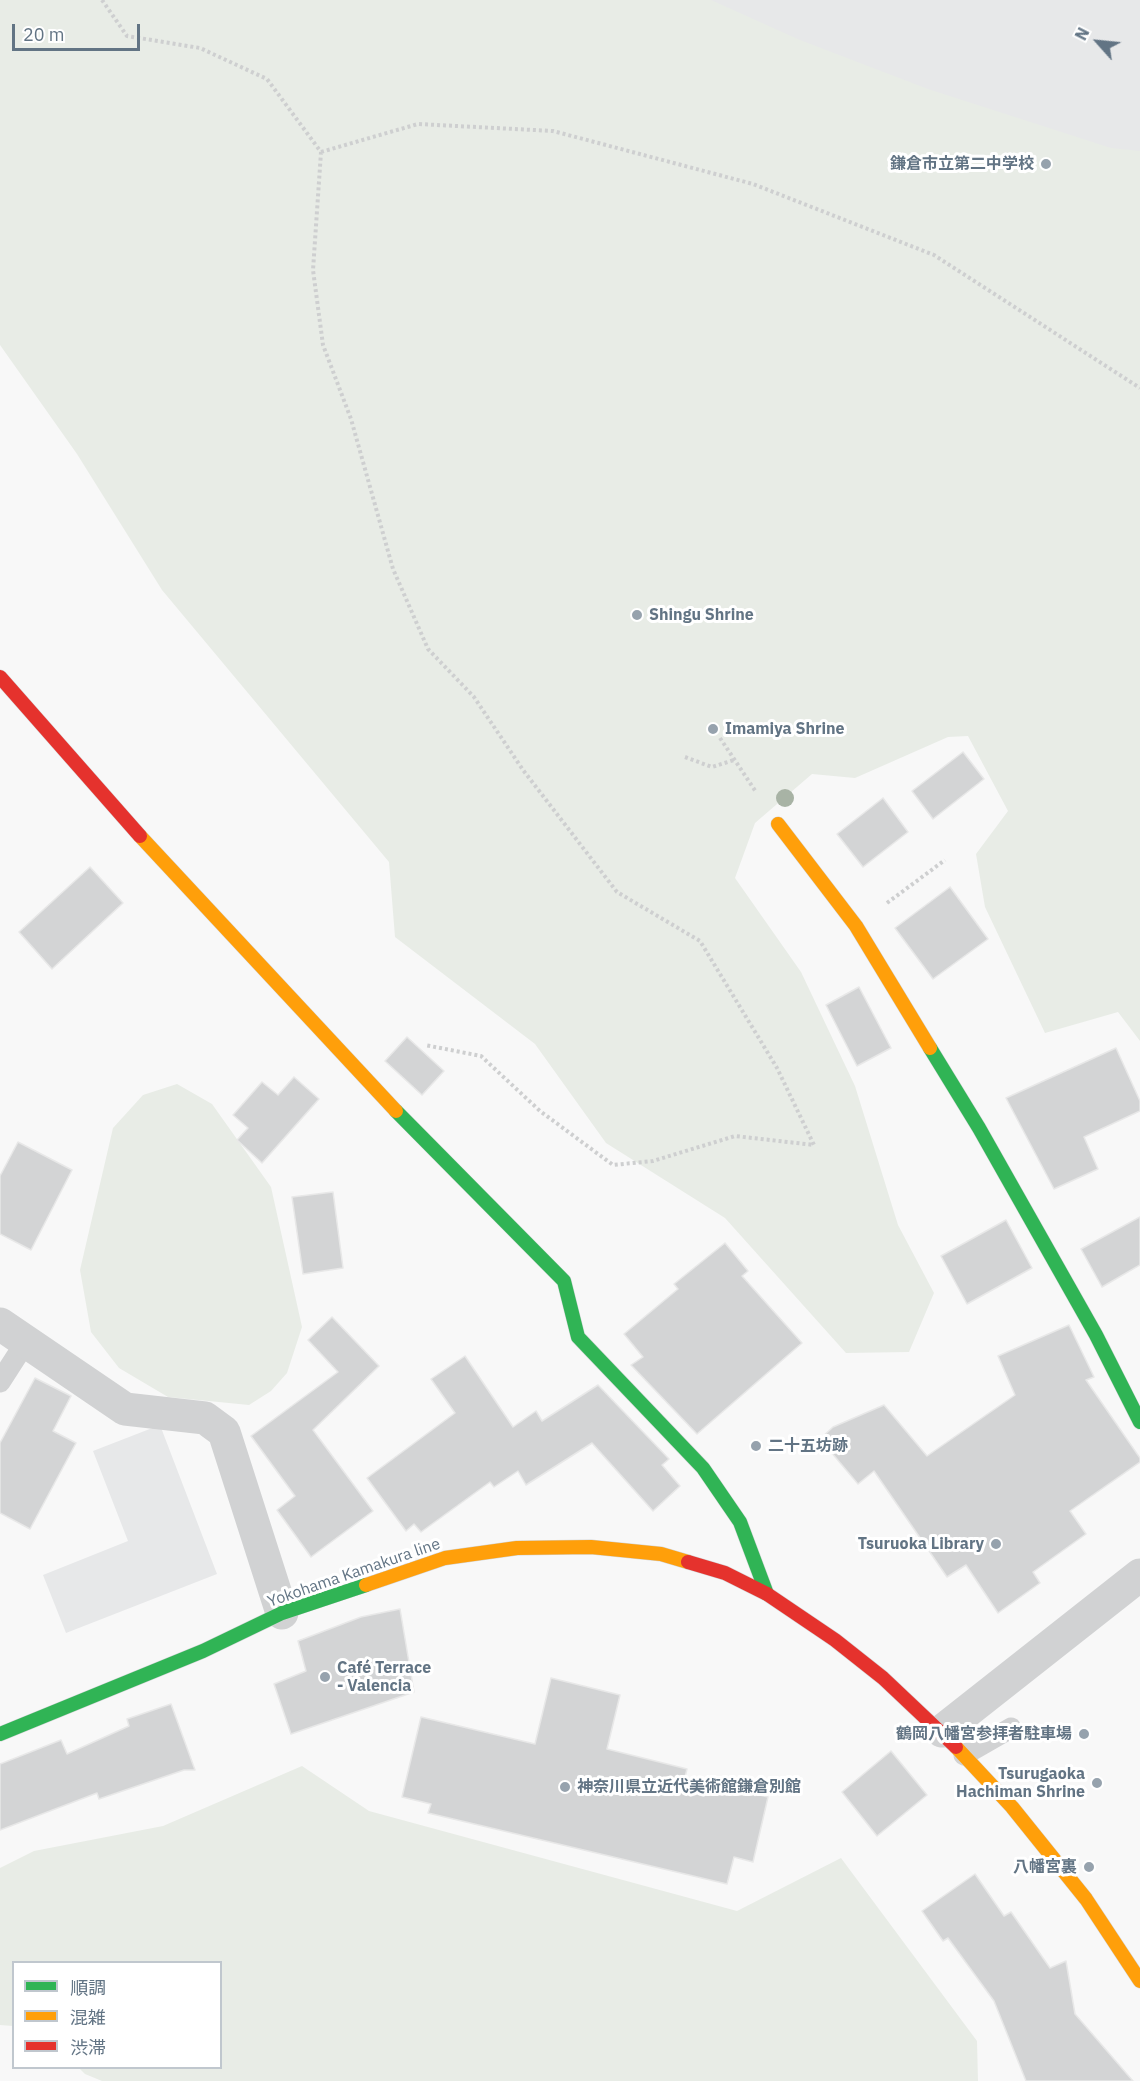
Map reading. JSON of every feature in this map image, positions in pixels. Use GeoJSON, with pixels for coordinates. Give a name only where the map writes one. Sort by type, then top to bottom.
{"type":"FeatureCollection","features":[{"type":"Feature","properties":{"kind":"street"},"geometry":{"type":"LineString","coordinates":[[0,677],[142,839],[363,1078],[564,1281],[578,1337],[703,1468],[740,1522],[767,1594]]}},
{"type":"Feature","properties":{"kind":"street"},"geometry":{"type":"LineString","coordinates":[[778,824],[855,926],[979,1128],[1096,1335],[1140,1422]]}},
{"type":"Feature","properties":{"kind":"street"},"geometry":{"type":"LineString","coordinates":[[14,1332],[125,1409],[205,1418],[224,1432],[282,1613]]}},
{"type":"Feature","properties":{"kind":"street","name":"Yokohama Kamakura line"},"geometry":{"type":"LineString","coordinates":[[0,1734],[203,1651],[282,1613],[445,1558],[517,1548],[591,1546],[661,1554],[725,1573],[767,1594],[835,1640],[953,1743],[1012,1807],[1086,1899],[1140,1981]]}},
{"type":"Feature","properties":{"kind":"street"},"geometry":{"type":"LineString","coordinates":[[953,1743],[1140,1575]]}},
{"type":"Feature","properties":{"kind":"lane"},"geometry":{"type":"LineString","coordinates":[[0,1382],[14,1332]]}},
{"type":"Feature","properties":{"kind":"lane"},"geometry":{"type":"LineString","coordinates":[[953,1743],[1011,1728]]}},
{"type":"Feature","properties":{"kind":"path"},"geometry":{"type":"LineString","coordinates":[[102,0],[127,36],[200,48],[267,80],[321,152],[313,270],[323,345],[351,419],[393,568],[428,649],[474,697],[523,770],[617,892],[700,941],[777,1068],[814,1145],[735,1136],[653,1161],[613,1165],[540,1111],[481,1056],[425,1045]]}},
{"type":"Feature","properties":{"kind":"path"},"geometry":{"type":"LineString","coordinates":[[321,152],[418,124],[554,131],[753,184],[934,255],[1140,388]]}},
{"type":"Feature","properties":{"kind":"path"},"geometry":{"type":"LineString","coordinates":[[720,738],[762,801]]}},
{"type":"Feature","properties":{"kind":"path"},"geometry":{"type":"LineString","coordinates":[[685,757],[712,766],[734,760]]}},
{"type":"Feature","properties":{"kind":"path"},"geometry":{"type":"LineString","coordinates":[[855,926],[945,860]]}},
{"type":"Feature","properties":{"kind":"shaded area"},"geometry":{"type":"Polygon","coordinates":[[[0,0],[711,0],[800,40],[928,89],[1111,148],[1140,151],[1140,1041],[1118,1012],[1045,1033],[985,907],[976,854],[1008,811],[968,736],[948,737],[855,778],[812,774],[755,823],[735,878],[801,972],[855,1086],[898,1225],[934,1293],[909,1352],[846,1353],[725,1218],[606,1143],[535,1044],[395,937],[389,862],[162,590],[77,454],[0,345],[0,0]]]}},
{"type":"Feature","properties":{"kind":"shaded area","name":"鎌倉市立第二中学校"},"geometry":{"type":"Polygon","coordinates":[[[697,0],[1140,0],[1140,225],[697,0]]]}},
{"type":"Feature","properties":{"kind":"shaded area"},"geometry":{"type":"Polygon","coordinates":[[[177,1084],[212,1104],[271,1187],[302,1327],[287,1373],[271,1391],[249,1405],[168,1397],[119,1368],[91,1332],[80,1270],[113,1128],[143,1095],[177,1084]]]}},
{"type":"Feature","properties":{"kind":"shaded area"},"geometry":{"type":"Polygon","coordinates":[[[160,1425],[217,1574],[66,1633],[43,1575],[128,1541],[93,1451],[160,1425]]]}},
{"type":"Feature","properties":{"kind":"shaded area"},"geometry":{"type":"Polygon","coordinates":[[[302,1766],[369,1811],[737,1911],[841,1858],[977,2041],[978,2081],[102,2081],[85,2074],[80,2069],[222,2069],[222,1961],[12,1961],[12,2026],[0,2025],[0,1868],[34,1851],[163,1826],[302,1766]]]}},
{"type":"Feature","properties":{"kind":"building"},"geometry":{"type":"Polygon","coordinates":[[[963,752],[984,779],[933,819],[912,791],[963,752]]]}},
{"type":"Feature","properties":{"kind":"building"},"geometry":{"type":"Polygon","coordinates":[[[883,798],[908,832],[863,867],[837,834],[883,798]]]}},
{"type":"Feature","properties":{"kind":"building"},"geometry":{"type":"Polygon","coordinates":[[[90,867],[123,903],[52,969],[19,932],[90,867]]]}},
{"type":"Feature","properties":{"kind":"building"},"geometry":{"type":"Polygon","coordinates":[[[950,887],[988,939],[933,979],[895,928],[950,887]]]}},
{"type":"Feature","properties":{"kind":"building"},"geometry":{"type":"Polygon","coordinates":[[[859,987],[891,1048],[857,1066],[826,1005],[859,987]]]}},
{"type":"Feature","properties":{"kind":"building"},"geometry":{"type":"Polygon","coordinates":[[[407,1037],[444,1071],[422,1095],[385,1061],[407,1037]]]}},
{"type":"Feature","properties":{"kind":"building"},"geometry":{"type":"Polygon","coordinates":[[[1116,1048],[1140,1101],[1140,1111],[1084,1137],[1098,1169],[1054,1189],[1006,1098],[1116,1048]]]}},
{"type":"Feature","properties":{"kind":"building"},"geometry":{"type":"Polygon","coordinates":[[[294,1077],[319,1099],[262,1163],[237,1140],[248,1128],[233,1115],[262,1082],[278,1095],[294,1077]]]}},
{"type":"Feature","properties":{"kind":"building"},"geometry":{"type":"Polygon","coordinates":[[[18,1142],[72,1170],[31,1250],[0,1234],[0,1176],[18,1142]]]}},
{"type":"Feature","properties":{"kind":"building"},"geometry":{"type":"Polygon","coordinates":[[[333,1192],[343,1268],[303,1274],[292,1197],[333,1192]]]}},
{"type":"Feature","properties":{"kind":"building"},"geometry":{"type":"Polygon","coordinates":[[[1140,1217],[1140,1265],[1102,1287],[1081,1249],[1140,1217]]]}},
{"type":"Feature","properties":{"kind":"building"},"geometry":{"type":"Polygon","coordinates":[[[1006,1220],[1032,1268],[967,1304],[941,1256],[1006,1220]]]}},
{"type":"Feature","properties":{"kind":"building"},"geometry":{"type":"Polygon","coordinates":[[[725,1243],[748,1271],[742,1276],[802,1343],[697,1434],[631,1365],[643,1357],[624,1334],[678,1289],[674,1284],[725,1243]]]}},
{"type":"Feature","properties":{"kind":"building"},"geometry":{"type":"Polygon","coordinates":[[[332,1317],[379,1366],[313,1430],[373,1511],[311,1557],[277,1510],[295,1496],[251,1436],[338,1372],[308,1340],[332,1317]]]}},
{"type":"Feature","properties":{"kind":"building"},"geometry":{"type":"Polygon","coordinates":[[[1069,1325],[1094,1377],[1086,1380],[1140,1458],[1140,1462],[1070,1511],[1086,1534],[1033,1572],[1040,1583],[998,1613],[966,1565],[947,1577],[874,1471],[858,1484],[820,1439],[833,1427],[884,1405],[927,1456],[1015,1395],[998,1356],[1069,1325]]]}},
{"type":"Feature","properties":{"kind":"building"},"geometry":{"type":"Polygon","coordinates":[[[465,1356],[513,1427],[536,1411],[542,1421],[598,1385],[669,1459],[662,1465],[680,1486],[653,1511],[592,1443],[526,1485],[518,1471],[494,1487],[490,1482],[421,1532],[414,1524],[406,1531],[367,1478],[455,1413],[431,1379],[465,1356]]]}},
{"type":"Feature","properties":{"kind":"building"},"geometry":{"type":"Polygon","coordinates":[[[35,1378],[71,1396],[53,1431],[76,1443],[30,1529],[0,1513],[0,1443],[35,1378]]]}},
{"type":"Feature","properties":{"kind":"building"},"geometry":{"type":"Polygon","coordinates":[[[400,1609],[414,1692],[291,1734],[274,1684],[306,1671],[298,1641],[361,1617],[400,1609]]]}},
{"type":"Feature","properties":{"kind":"building","name":"神奈川県立近代美術館鎌倉別館"},"geometry":{"type":"Polygon","coordinates":[[[551,1678],[620,1695],[607,1749],[687,1769],[685,1777],[768,1797],[753,1862],[734,1857],[727,1884],[428,1813],[431,1804],[402,1797],[421,1717],[535,1744],[551,1678]]]}},
{"type":"Feature","properties":{"kind":"building"},"geometry":{"type":"Polygon","coordinates":[[[171,1704],[195,1770],[184,1770],[99,1799],[97,1793],[0,1830],[0,1764],[61,1740],[67,1754],[129,1726],[127,1719],[171,1704]]]}},
{"type":"Feature","properties":{"kind":"building"},"geometry":{"type":"Polygon","coordinates":[[[891,1751],[927,1795],[877,1836],[842,1792],[891,1751]]]}},
{"type":"Feature","properties":{"kind":"building"},"geometry":{"type":"Polygon","coordinates":[[[975,1874],[1004,1916],[1011,1912],[1050,1968],[1066,1961],[1075,2014],[1133,2081],[1026,2081],[994,2001],[948,1938],[943,1941],[922,1911],[975,1874]]]}},
{"type":"Feature","properties":{"kind":"traffic: fast"},"geometry":{"type":"LineString","coordinates":[[930,1048],[979,1128],[1096,1335],[1140,1422]]}},
{"type":"Feature","properties":{"kind":"traffic: fast"},"geometry":{"type":"LineString","coordinates":[[396,1111],[564,1281],[578,1337],[703,1468],[740,1522],[767,1594]]}},
{"type":"Feature","properties":{"kind":"traffic: fast"},"geometry":{"type":"LineString","coordinates":[[0,1734],[203,1651],[282,1613],[366,1585]]}},
{"type":"Feature","properties":{"kind":"traffic: slow"},"geometry":{"type":"LineString","coordinates":[[778,824],[856,926],[930,1048]]}},
{"type":"Feature","properties":{"kind":"traffic: slow"},"geometry":{"type":"LineString","coordinates":[[140,836],[396,1111]]}},
{"type":"Feature","properties":{"kind":"traffic: slow"},"geometry":{"type":"LineString","coordinates":[[366,1585],[445,1558],[517,1548],[591,1547],[661,1554],[688,1562]]}},
{"type":"Feature","properties":{"kind":"traffic: slow"},"geometry":{"type":"LineString","coordinates":[[956,1747],[1012,1807],[1086,1899],[1140,1981]]}},
{"type":"Feature","properties":{"kind":"traffic: jam"},"geometry":{"type":"LineString","coordinates":[[0,677],[140,836]]}},
{"type":"Feature","properties":{"kind":"traffic: jam"},"geometry":{"type":"LineString","coordinates":[[688,1562],[725,1573],[767,1594],[835,1640],[883,1678],[956,1747]]}},
{"type":"Feature","properties":{"kind":"place","name":"鎌倉市立第二中学校"},"geometry":{"type":"Point","coordinates":[1046,164]}},
{"type":"Feature","properties":{"kind":"place","name":"Shingu Shrine"},"geometry":{"type":"Point","coordinates":[637,615]}},
{"type":"Feature","properties":{"kind":"place","name":"Imamiya Shrine"},"geometry":{"type":"Point","coordinates":[713,729]}},
{"type":"Feature","properties":{"kind":"place","name":"二十五坊跡"},"geometry":{"type":"Point","coordinates":[756,1446]}},
{"type":"Feature","properties":{"kind":"place","name":"Tsuruoka Library"},"geometry":{"type":"Point","coordinates":[996,1544]}},
{"type":"Feature","properties":{"kind":"place","name":"Café Terrace - Valencia"},"geometry":{"type":"Point","coordinates":[325,1677]}},
{"type":"Feature","properties":{"kind":"place","name":"鶴岡八幡宮参拝者駐車場"},"geometry":{"type":"Point","coordinates":[1084,1734]}},
{"type":"Feature","properties":{"kind":"place","name":"Tsurugaoka Hachiman Shrine"},"geometry":{"type":"Point","coordinates":[1097,1783]}},
{"type":"Feature","properties":{"kind":"place","name":"神奈川県立近代美術館鎌倉別館"},"geometry":{"type":"Point","coordinates":[565,1787]}},
{"type":"Feature","properties":{"kind":"place","name":"八幡宮裏"},"geometry":{"type":"Point","coordinates":[1089,1867]}}]}
